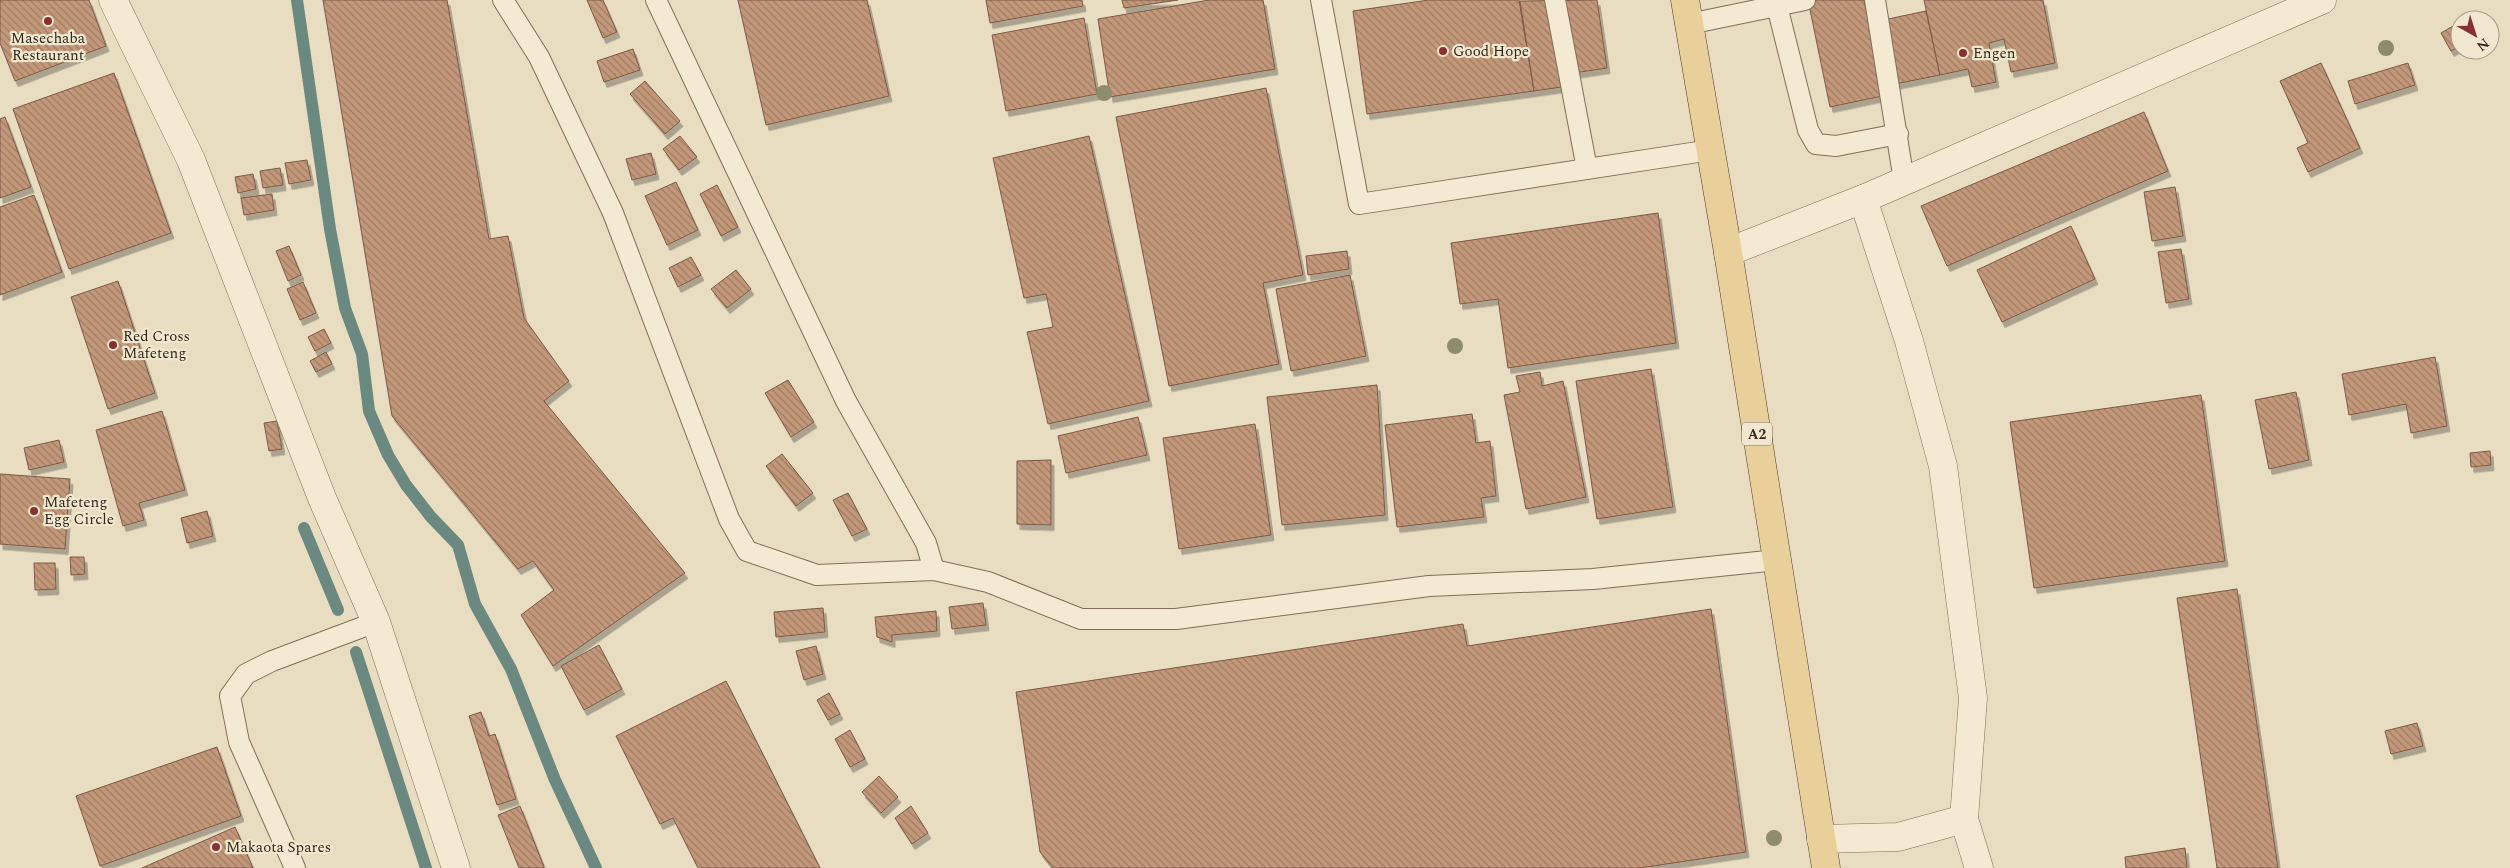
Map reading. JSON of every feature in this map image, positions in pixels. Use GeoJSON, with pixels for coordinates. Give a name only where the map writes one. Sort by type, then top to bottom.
{"type":"FeatureCollection","features":[{"type":"Feature","properties":{"kind":"main road","name":"A2"},"geometry":{"type":"LineString","coordinates":[[1687,12],[1728,252],[1826,868]]}},
{"type":"Feature","properties":{"kind":"street"},"geometry":{"type":"LineString","coordinates":[[112,0],[191,160],[322,498],[376,622],[456,868]]}},
{"type":"Feature","properties":{"kind":"street"},"geometry":{"type":"LineString","coordinates":[[1728,252],[1864,199],[2322,0]]}},
{"type":"Feature","properties":{"kind":"street"},"geometry":{"type":"LineString","coordinates":[[1864,199],[1909,341],[1943,466],[1973,698],[1964,819],[1979,868]]}},
{"type":"Feature","properties":{"kind":"street"},"geometry":{"type":"LineString","coordinates":[[1821,839],[1898,837],[1964,819]]}},
{"type":"Feature","properties":{"kind":"lane"},"geometry":{"type":"LineString","coordinates":[[503,0],[539,57],[613,213],[729,519],[747,551],[817,575],[934,570],[988,582],[1080,619],[1176,619],[1429,586],[1593,578],[1777,560]]}},
{"type":"Feature","properties":{"kind":"lane"},"geometry":{"type":"LineString","coordinates":[[656,0],[846,402],[926,543],[934,570]]}},
{"type":"Feature","properties":{"kind":"lane"},"geometry":{"type":"LineString","coordinates":[[1321,0],[1359,204],[1711,150]]}},
{"type":"Feature","properties":{"kind":"lane"},"geometry":{"type":"LineString","coordinates":[[1555,0],[1587,169]]}},
{"type":"Feature","properties":{"kind":"lane"},"geometry":{"type":"LineString","coordinates":[[1687,12],[1777,6],[1805,0]]}},
{"type":"Feature","properties":{"kind":"lane"},"geometry":{"type":"LineString","coordinates":[[1875,0],[1898,134],[1904,181]]}},
{"type":"Feature","properties":{"kind":"lane"},"geometry":{"type":"LineString","coordinates":[[1777,6],[1808,130],[1816,144],[1836,146],[1898,134]]}},
{"type":"Feature","properties":{"kind":"lane"},"geometry":{"type":"LineString","coordinates":[[295,868],[240,742],[230,696],[246,674],[272,661],[376,622]]}},
{"type":"Feature","properties":{"kind":"building","name":"Masechaba Restaurant"},"geometry":{"type":"Polygon","coordinates":[[[0,0],[89,0],[106,46],[15,81],[0,43],[0,0]]]}},
{"type":"Feature","properties":{"kind":"building"},"geometry":{"type":"Polygon","coordinates":[[[323,0],[447,0],[489,239],[508,236],[524,318],[569,381],[544,401],[685,573],[553,666],[521,615],[554,590],[533,561],[518,569],[392,416],[323,0]]]}},
{"type":"Feature","properties":{"kind":"building"},"geometry":{"type":"Polygon","coordinates":[[[587,0],[603,0],[617,32],[603,38],[587,0]]]}},
{"type":"Feature","properties":{"kind":"building"},"geometry":{"type":"Polygon","coordinates":[[[738,0],[867,0],[889,96],[766,125],[738,0]]]}},
{"type":"Feature","properties":{"kind":"building"},"geometry":{"type":"Polygon","coordinates":[[[986,0],[1082,0],[1083,6],[990,23],[986,0]]]}},
{"type":"Feature","properties":{"kind":"building"},"geometry":{"type":"Polygon","coordinates":[[[1122,0],[1178,0],[1124,8],[1122,0]]]}},
{"type":"Feature","properties":{"kind":"building"},"geometry":{"type":"Polygon","coordinates":[[[1209,0],[1263,0],[1275,69],[1110,97],[1098,19],[1209,0]]]}},
{"type":"Feature","properties":{"kind":"building","name":"Good Hope"},"geometry":{"type":"Polygon","coordinates":[[[1429,0],[1519,0],[1534,91],[1367,114],[1353,11],[1429,0]]]}},
{"type":"Feature","properties":{"kind":"building"},"geometry":{"type":"Polygon","coordinates":[[[1597,0],[1607,68],[1574,73],[1575,85],[1534,91],[1520,1],[1597,0]]]}},
{"type":"Feature","properties":{"kind":"building"},"geometry":{"type":"Polygon","coordinates":[[[1808,0],[1864,0],[1869,23],[1926,11],[1940,75],[1880,87],[1882,96],[1830,107],[1808,0]]]}},
{"type":"Feature","properties":{"kind":"building","name":"Engen"},"geometry":{"type":"Polygon","coordinates":[[[1924,0],[2043,0],[2055,63],[2011,72],[2004,39],[1989,43],[1996,82],[1972,87],[1968,69],[1940,75],[1924,0]]]}},
{"type":"Feature","properties":{"kind":"building"},"geometry":{"type":"Polygon","coordinates":[[[1084,18],[1097,94],[1006,111],[992,35],[1084,18]]]}},
{"type":"Feature","properties":{"kind":"building"},"geometry":{"type":"Polygon","coordinates":[[[2450,28],[2450,49],[2441,33],[2450,28]]]}},
{"type":"Feature","properties":{"kind":"building"},"geometry":{"type":"Polygon","coordinates":[[[633,49],[640,70],[604,82],[597,61],[633,49]]]}},
{"type":"Feature","properties":{"kind":"building"},"geometry":{"type":"Polygon","coordinates":[[[2321,63],[2360,148],[2308,172],[2297,148],[2308,143],[2280,81],[2321,63]]]}},
{"type":"Feature","properties":{"kind":"building"},"geometry":{"type":"Polygon","coordinates":[[[2408,63],[2415,85],[2355,104],[2348,81],[2408,63]]]}},
{"type":"Feature","properties":{"kind":"building"},"geometry":{"type":"Polygon","coordinates":[[[114,73],[171,233],[69,269],[13,109],[114,73]]]}},
{"type":"Feature","properties":{"kind":"building"},"geometry":{"type":"Polygon","coordinates":[[[645,81],[680,121],[665,134],[630,94],[645,81]]]}},
{"type":"Feature","properties":{"kind":"building"},"geometry":{"type":"Polygon","coordinates":[[[1266,88],[1303,275],[1263,283],[1279,364],[1169,386],[1116,117],[1266,88]]]}},
{"type":"Feature","properties":{"kind":"building"},"geometry":{"type":"Polygon","coordinates":[[[2144,112],[2168,171],[1947,266],[1921,206],[2144,112]]]}},
{"type":"Feature","properties":{"kind":"building"},"geometry":{"type":"Polygon","coordinates":[[[5,117],[31,187],[0,198],[0,119],[5,117]]]}},
{"type":"Feature","properties":{"kind":"building"},"geometry":{"type":"Polygon","coordinates":[[[680,136],[697,157],[679,170],[663,149],[680,136]]]}},
{"type":"Feature","properties":{"kind":"building"},"geometry":{"type":"Polygon","coordinates":[[[1089,136],[1149,401],[1048,424],[1027,332],[1053,327],[1046,294],[1024,298],[993,158],[1089,136]]]}},
{"type":"Feature","properties":{"kind":"building"},"geometry":{"type":"Polygon","coordinates":[[[651,153],[656,174],[632,180],[626,159],[651,153]]]}},
{"type":"Feature","properties":{"kind":"building"},"geometry":{"type":"Polygon","coordinates":[[[307,160],[311,180],[289,184],[285,163],[307,160]]]}},
{"type":"Feature","properties":{"kind":"building"},"geometry":{"type":"Polygon","coordinates":[[[280,168],[283,185],[263,188],[260,171],[280,168]]]}},
{"type":"Feature","properties":{"kind":"building"},"geometry":{"type":"Polygon","coordinates":[[[253,174],[256,189],[238,193],[235,177],[253,174]]]}},
{"type":"Feature","properties":{"kind":"building"},"geometry":{"type":"Polygon","coordinates":[[[676,182],[698,230],[667,245],[645,196],[676,182]]]}},
{"type":"Feature","properties":{"kind":"building"},"geometry":{"type":"Polygon","coordinates":[[[717,185],[738,227],[721,236],[700,194],[717,185]]]}},
{"type":"Feature","properties":{"kind":"building"},"geometry":{"type":"Polygon","coordinates":[[[2175,187],[2183,236],[2152,241],[2144,192],[2175,187]]]}},
{"type":"Feature","properties":{"kind":"building"},"geometry":{"type":"Polygon","coordinates":[[[272,194],[274,210],[244,215],[241,198],[272,194]]]}},
{"type":"Feature","properties":{"kind":"building"},"geometry":{"type":"Polygon","coordinates":[[[34,195],[62,272],[0,295],[0,207],[34,195]]]}},
{"type":"Feature","properties":{"kind":"building"},"geometry":{"type":"Polygon","coordinates":[[[1658,213],[1676,343],[1508,368],[1498,299],[1460,304],[1451,243],[1658,213]]]}},
{"type":"Feature","properties":{"kind":"building"},"geometry":{"type":"Polygon","coordinates":[[[2071,226],[2095,279],[2002,322],[1977,270],[2071,226]]]}},
{"type":"Feature","properties":{"kind":"building"},"geometry":{"type":"Polygon","coordinates":[[[289,246],[301,275],[288,281],[276,251],[289,246]]]}},
{"type":"Feature","properties":{"kind":"building"},"geometry":{"type":"Polygon","coordinates":[[[2181,249],[2189,299],[2166,303],[2158,252],[2181,249]]]}},
{"type":"Feature","properties":{"kind":"building"},"geometry":{"type":"Polygon","coordinates":[[[1347,251],[1349,269],[1308,275],[1306,256],[1347,251]]]}},
{"type":"Feature","properties":{"kind":"building"},"geometry":{"type":"Polygon","coordinates":[[[691,257],[701,275],[678,287],[669,268],[691,257]]]}},
{"type":"Feature","properties":{"kind":"building"},"geometry":{"type":"Polygon","coordinates":[[[736,270],[751,289],[727,308],[711,289],[736,270]]]}},
{"type":"Feature","properties":{"kind":"building"},"geometry":{"type":"Polygon","coordinates":[[[1350,275],[1366,356],[1291,371],[1276,289],[1350,275]]]}},
{"type":"Feature","properties":{"kind":"building","name":"Red Cross Mafeteng"},"geometry":{"type":"Polygon","coordinates":[[[118,281],[155,393],[108,409],[71,297],[118,281]]]}},
{"type":"Feature","properties":{"kind":"building"},"geometry":{"type":"Polygon","coordinates":[[[303,282],[316,313],[300,320],[287,289],[303,282]]]}},
{"type":"Feature","properties":{"kind":"building"},"geometry":{"type":"Polygon","coordinates":[[[324,329],[331,343],[315,351],[308,337],[324,329]]]}},
{"type":"Feature","properties":{"kind":"building"},"geometry":{"type":"Polygon","coordinates":[[[326,352],[332,364],[316,372],[310,361],[326,352]]]}},
{"type":"Feature","properties":{"kind":"building"},"geometry":{"type":"Polygon","coordinates":[[[2435,357],[2447,426],[2411,433],[2406,404],[2349,415],[2342,374],[2435,357]]]}},
{"type":"Feature","properties":{"kind":"building"},"geometry":{"type":"Polygon","coordinates":[[[1651,369],[1673,507],[1597,519],[1576,381],[1651,369]]]}},
{"type":"Feature","properties":{"kind":"building"},"geometry":{"type":"Polygon","coordinates":[[[1540,372],[1542,386],[1563,381],[1586,497],[1526,509],[1504,395],[1520,392],[1516,376],[1540,372]]]}},
{"type":"Feature","properties":{"kind":"building"},"geometry":{"type":"Polygon","coordinates":[[[788,380],[814,422],[791,437],[765,393],[788,380]]]}},
{"type":"Feature","properties":{"kind":"building"},"geometry":{"type":"Polygon","coordinates":[[[1377,385],[1385,515],[1282,525],[1267,397],[1377,385]]]}},
{"type":"Feature","properties":{"kind":"building"},"geometry":{"type":"Polygon","coordinates":[[[2296,392],[2309,460],[2269,469],[2255,400],[2296,392]]]}},
{"type":"Feature","properties":{"kind":"building"},"geometry":{"type":"Polygon","coordinates":[[[2201,395],[2225,561],[2034,588],[2010,422],[2201,395]]]}},
{"type":"Feature","properties":{"kind":"building"},"geometry":{"type":"Polygon","coordinates":[[[162,411],[185,490],[139,503],[144,520],[123,526],[96,430],[162,411]]]}},
{"type":"Feature","properties":{"kind":"building"},"geometry":{"type":"Polygon","coordinates":[[[1472,414],[1476,443],[1490,441],[1496,496],[1481,498],[1484,517],[1397,527],[1385,425],[1472,414]]]}},
{"type":"Feature","properties":{"kind":"building"},"geometry":{"type":"Polygon","coordinates":[[[1138,417],[1147,455],[1066,473],[1058,436],[1138,417]]]}},
{"type":"Feature","properties":{"kind":"building"},"geometry":{"type":"Polygon","coordinates":[[[277,421],[282,449],[269,451],[264,423],[277,421]]]}},
{"type":"Feature","properties":{"kind":"building"},"geometry":{"type":"Polygon","coordinates":[[[1255,424],[1271,535],[1179,549],[1163,438],[1255,424]]]}},
{"type":"Feature","properties":{"kind":"building"},"geometry":{"type":"Polygon","coordinates":[[[59,440],[64,462],[29,470],[24,448],[59,440]]]}},
{"type":"Feature","properties":{"kind":"building"},"geometry":{"type":"Polygon","coordinates":[[[2490,451],[2491,465],[2471,467],[2470,453],[2490,451]]]}},
{"type":"Feature","properties":{"kind":"building"},"geometry":{"type":"Polygon","coordinates":[[[782,454],[813,493],[796,506],[766,466],[782,454]]]}},
{"type":"Feature","properties":{"kind":"building"},"geometry":{"type":"Polygon","coordinates":[[[1051,460],[1051,525],[1017,524],[1017,461],[1051,460]]]}},
{"type":"Feature","properties":{"kind":"building","name":"Mafeteng Egg Circle"},"geometry":{"type":"Polygon","coordinates":[[[0,474],[70,479],[65,549],[0,544],[0,474]]]}},
{"type":"Feature","properties":{"kind":"building"},"geometry":{"type":"Polygon","coordinates":[[[848,493],[867,529],[852,536],[833,500],[848,493]]]}},
{"type":"Feature","properties":{"kind":"building"},"geometry":{"type":"Polygon","coordinates":[[[207,511],[213,536],[187,543],[181,518],[207,511]]]}},
{"type":"Feature","properties":{"kind":"building"},"geometry":{"type":"Polygon","coordinates":[[[70,557],[84,557],[85,574],[71,575],[70,557]]]}},
{"type":"Feature","properties":{"kind":"building"},"geometry":{"type":"Polygon","coordinates":[[[34,563],[55,563],[56,589],[35,590],[34,563]]]}},
{"type":"Feature","properties":{"kind":"building"},"geometry":{"type":"Polygon","coordinates":[[[2237,589],[2278,868],[2217,868],[2177,598],[2237,589]]]}},
{"type":"Feature","properties":{"kind":"building"},"geometry":{"type":"Polygon","coordinates":[[[983,603],[986,625],[952,629],[949,607],[983,603]]]}},
{"type":"Feature","properties":{"kind":"building"},"geometry":{"type":"Polygon","coordinates":[[[823,608],[825,632],[776,637],[774,612],[823,608]]]}},
{"type":"Feature","properties":{"kind":"building"},"geometry":{"type":"Polygon","coordinates":[[[1711,609],[1746,852],[1640,868],[1053,868],[1040,852],[1016,692],[1463,624],[1467,646],[1711,609]]]}},
{"type":"Feature","properties":{"kind":"building"},"geometry":{"type":"Polygon","coordinates":[[[936,611],[937,631],[892,635],[892,642],[877,637],[875,617],[936,611]]]}},
{"type":"Feature","properties":{"kind":"building"},"geometry":{"type":"Polygon","coordinates":[[[599,645],[622,689],[584,710],[561,666],[599,645]]]}},
{"type":"Feature","properties":{"kind":"building"},"geometry":{"type":"Polygon","coordinates":[[[816,646],[823,674],[804,680],[796,651],[816,646]]]}},
{"type":"Feature","properties":{"kind":"building"},"geometry":{"type":"Polygon","coordinates":[[[726,681],[820,868],[698,868],[673,818],[660,824],[616,736],[726,681]]]}},
{"type":"Feature","properties":{"kind":"building"},"geometry":{"type":"Polygon","coordinates":[[[829,693],[840,714],[828,720],[817,700],[829,693]]]}},
{"type":"Feature","properties":{"kind":"building"},"geometry":{"type":"Polygon","coordinates":[[[481,712],[489,736],[495,734],[516,799],[497,805],[469,716],[481,712]]]}},
{"type":"Feature","properties":{"kind":"building"},"geometry":{"type":"Polygon","coordinates":[[[2417,723],[2423,746],[2391,754],[2385,731],[2417,723]]]}},
{"type":"Feature","properties":{"kind":"building"},"geometry":{"type":"Polygon","coordinates":[[[850,730],[865,759],[850,767],[835,739],[850,730]]]}},
{"type":"Feature","properties":{"kind":"building"},"geometry":{"type":"Polygon","coordinates":[[[217,747],[241,816],[100,866],[76,796],[217,747]]]}},
{"type":"Feature","properties":{"kind":"building"},"geometry":{"type":"Polygon","coordinates":[[[879,776],[898,797],[881,813],[862,792],[879,776]]]}},
{"type":"Feature","properties":{"kind":"building"},"geometry":{"type":"Polygon","coordinates":[[[520,806],[544,867],[542,868],[519,868],[498,815],[520,806]]]}},
{"type":"Feature","properties":{"kind":"building"},"geometry":{"type":"Polygon","coordinates":[[[911,806],[928,833],[912,844],[895,818],[911,806]]]}},
{"type":"Feature","properties":{"kind":"building","name":"Makaota Spares"},"geometry":{"type":"Polygon","coordinates":[[[235,827],[253,868],[142,868],[235,827]]]}},
{"type":"Feature","properties":{"kind":"building"},"geometry":{"type":"Polygon","coordinates":[[[2185,848],[2187,868],[2126,868],[2125,857],[2185,848]]]}},
{"type":"Feature","properties":{"kind":"waterway"},"geometry":{"type":"LineString","coordinates":[[297,0],[330,229],[345,308],[362,354],[369,411],[388,455],[406,485],[431,517],[458,545],[475,604],[511,669],[555,780],[596,868]]}},
{"type":"Feature","properties":{"kind":"waterway"},"geometry":{"type":"LineString","coordinates":[[304,528],[338,610]]}},
{"type":"Feature","properties":{"kind":"waterway"},"geometry":{"type":"LineString","coordinates":[[356,652],[426,868]]}},
{"type":"Feature","properties":{"kind":"place","name":"Masechaba Restaurant"},"geometry":{"type":"Point","coordinates":[48,21]}},
{"type":"Feature","properties":{"kind":"place","name":"Good Hope"},"geometry":{"type":"Point","coordinates":[1443,51]}},
{"type":"Feature","properties":{"kind":"place","name":"Engen"},"geometry":{"type":"Point","coordinates":[1963,53]}},
{"type":"Feature","properties":{"kind":"place","name":"Red Cross Mafeteng"},"geometry":{"type":"Point","coordinates":[113,345]}},
{"type":"Feature","properties":{"kind":"place","name":"Mafeteng Egg Circle"},"geometry":{"type":"Point","coordinates":[34,511]}},
{"type":"Feature","properties":{"kind":"place","name":"Makaota Spares"},"geometry":{"type":"Point","coordinates":[216,847]}}]}
